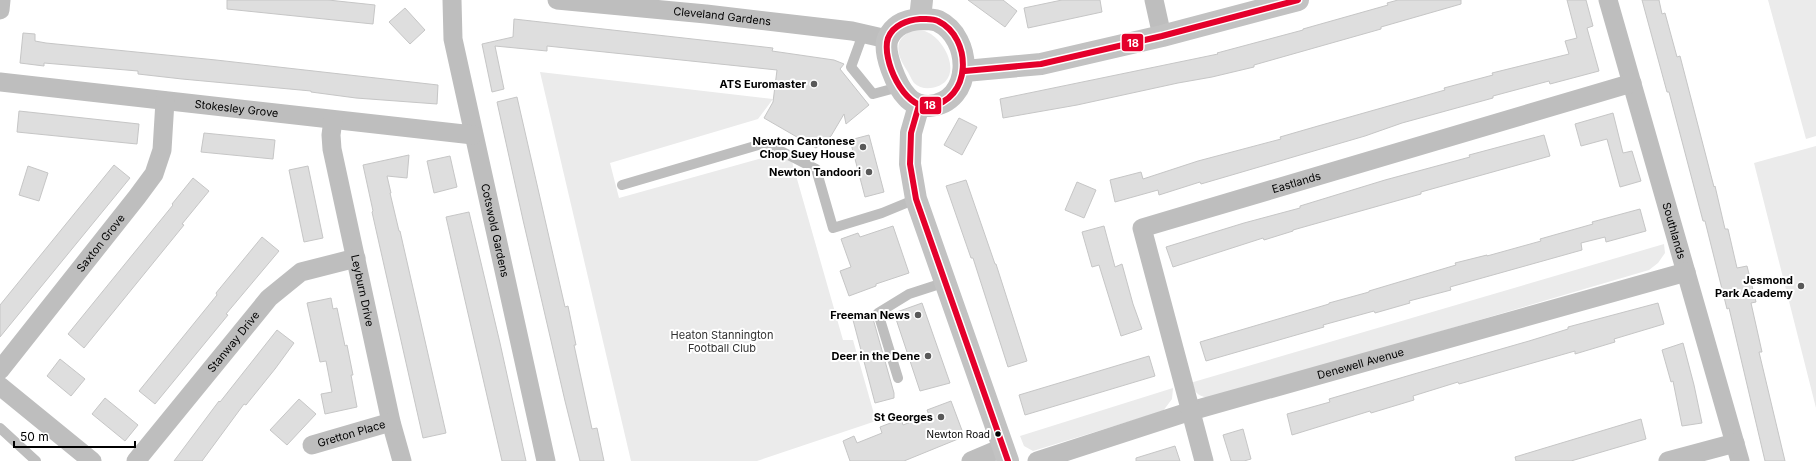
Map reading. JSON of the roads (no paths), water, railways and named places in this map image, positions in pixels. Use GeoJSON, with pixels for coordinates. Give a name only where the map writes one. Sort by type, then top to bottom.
{"type":"FeatureCollection","features":[{"type":"Feature","properties":{"kind":"street"},"geometry":{"type":"LineString","coordinates":[[0,10],[1,0]]}},
{"type":"Feature","properties":{"kind":"street","name":"Cotswold Gardens"},"geometry":{"type":"LineString","coordinates":[[452,0],[452,39],[546,461]]}},
{"type":"Feature","properties":{"kind":"street","name":"Cleveland Gardens"},"geometry":{"type":"LineString","coordinates":[[557,0],[597,2],[706,14],[863,34],[887,39]]}},
{"type":"Feature","properties":{"kind":"street"},"geometry":{"type":"LineString","coordinates":[[1154,0],[1162,36]]}},
{"type":"Feature","properties":{"kind":"street"},"geometry":{"type":"LineString","coordinates":[[964,71],[1041,64],[1162,36],[1298,0]]}},
{"type":"Feature","properties":{"kind":"street","name":"Southlands"},"geometry":{"type":"LineString","coordinates":[[1608,0],[1737,452]]}},
{"type":"Feature","properties":{"kind":"street"},"geometry":{"type":"LineString","coordinates":[[921,9],[936,21],[947,27],[960,48],[964,71],[959,86],[949,98],[939,104],[928,106],[919,105],[907,98],[899,87],[889,62],[887,39],[896,27],[921,9]]}},
{"type":"Feature","properties":{"kind":"street","name":"Stokesley Grove"},"geometry":{"type":"LineString","coordinates":[[0,82],[473,135]]}},
{"type":"Feature","properties":{"kind":"street","name":"Eastlands"},"geometry":{"type":"LineString","coordinates":[[1191,411],[1142,228],[1632,83]]}},
{"type":"Feature","properties":{"kind":"street","name":"Saxton Grove"},"geometry":{"type":"LineString","coordinates":[[0,370],[154,174],[162,150],[165,101]]}},
{"type":"Feature","properties":{"kind":"street"},"geometry":{"type":"LineString","coordinates":[[919,105],[911,133],[910,164],[916,199],[1006,454],[971,461]]}},
{"type":"Feature","properties":{"kind":"street","name":"Leyburn Drive"},"geometry":{"type":"LineString","coordinates":[[334,120],[331,135],[332,149],[391,422],[402,461]]}},
{"type":"Feature","properties":{"kind":"street","name":"Stanway Drive"},"geometry":{"type":"LineString","coordinates":[[136,461],[269,298],[301,272],[356,258]]}},
{"type":"Feature","properties":{"kind":"street","name":"Denewell Avenue"},"geometry":{"type":"LineString","coordinates":[[1037,461],[1191,411],[1686,272]]}},
{"type":"Feature","properties":{"kind":"street"},"geometry":{"type":"LineString","coordinates":[[0,386],[92,461]]}},
{"type":"Feature","properties":{"kind":"street"},"geometry":{"type":"LineString","coordinates":[[1191,411],[1204,461]]}},
{"type":"Feature","properties":{"kind":"street","name":"Gretton Place"},"geometry":{"type":"LineString","coordinates":[[312,445],[391,422]]}},
{"type":"Feature","properties":{"kind":"street"},"geometry":{"type":"LineString","coordinates":[[1668,461],[1737,452]]}},
{"type":"Feature","properties":{"kind":"lane"},"geometry":{"type":"LineString","coordinates":[[863,34],[851,67],[873,94],[899,87]]}},
{"type":"Feature","properties":{"kind":"lane"},"geometry":{"type":"LineString","coordinates":[[622,185],[766,143],[816,169],[833,228],[882,213],[916,199]]}},
{"type":"Feature","properties":{"kind":"lane"},"geometry":{"type":"LineString","coordinates":[[898,378],[878,313],[909,294],[946,282]]}},
{"type":"Feature","properties":{"kind":"lane"},"geometry":{"type":"LineString","coordinates":[[0,428],[36,461]]}},
{"type":"Feature","properties":{"kind":"place","name":"ATS Euromaster"},"geometry":{"type":"Point","coordinates":[814,84]}},
{"type":"Feature","properties":{"kind":"place","name":"Newton Cantonese Chop Suey House"},"geometry":{"type":"Point","coordinates":[863,147]}},
{"type":"Feature","properties":{"kind":"place","name":"Newton Tandoori"},"geometry":{"type":"Point","coordinates":[869,172]}},
{"type":"Feature","properties":{"kind":"place","name":"Jesmond Park Academy"},"geometry":{"type":"Point","coordinates":[1801,286]}},
{"type":"Feature","properties":{"kind":"place","name":"Freeman News"},"geometry":{"type":"Point","coordinates":[918,315]}},
{"type":"Feature","properties":{"kind":"place","name":"Deer in the Dene"},"geometry":{"type":"Point","coordinates":[928,356]}},
{"type":"Feature","properties":{"kind":"place","name":"St Georges"},"geometry":{"type":"Point","coordinates":[941,417]}},
{"type":"Feature","properties":{"kind":"place","name":"Newton Road"},"geometry":{"type":"Point","coordinates":[998,434]}},
{"type":"Feature","properties":{"kind":"park label","name":"Heaton Stannington Football Club"},"geometry":{"type":"Point","coordinates":[722,341]}}]}
